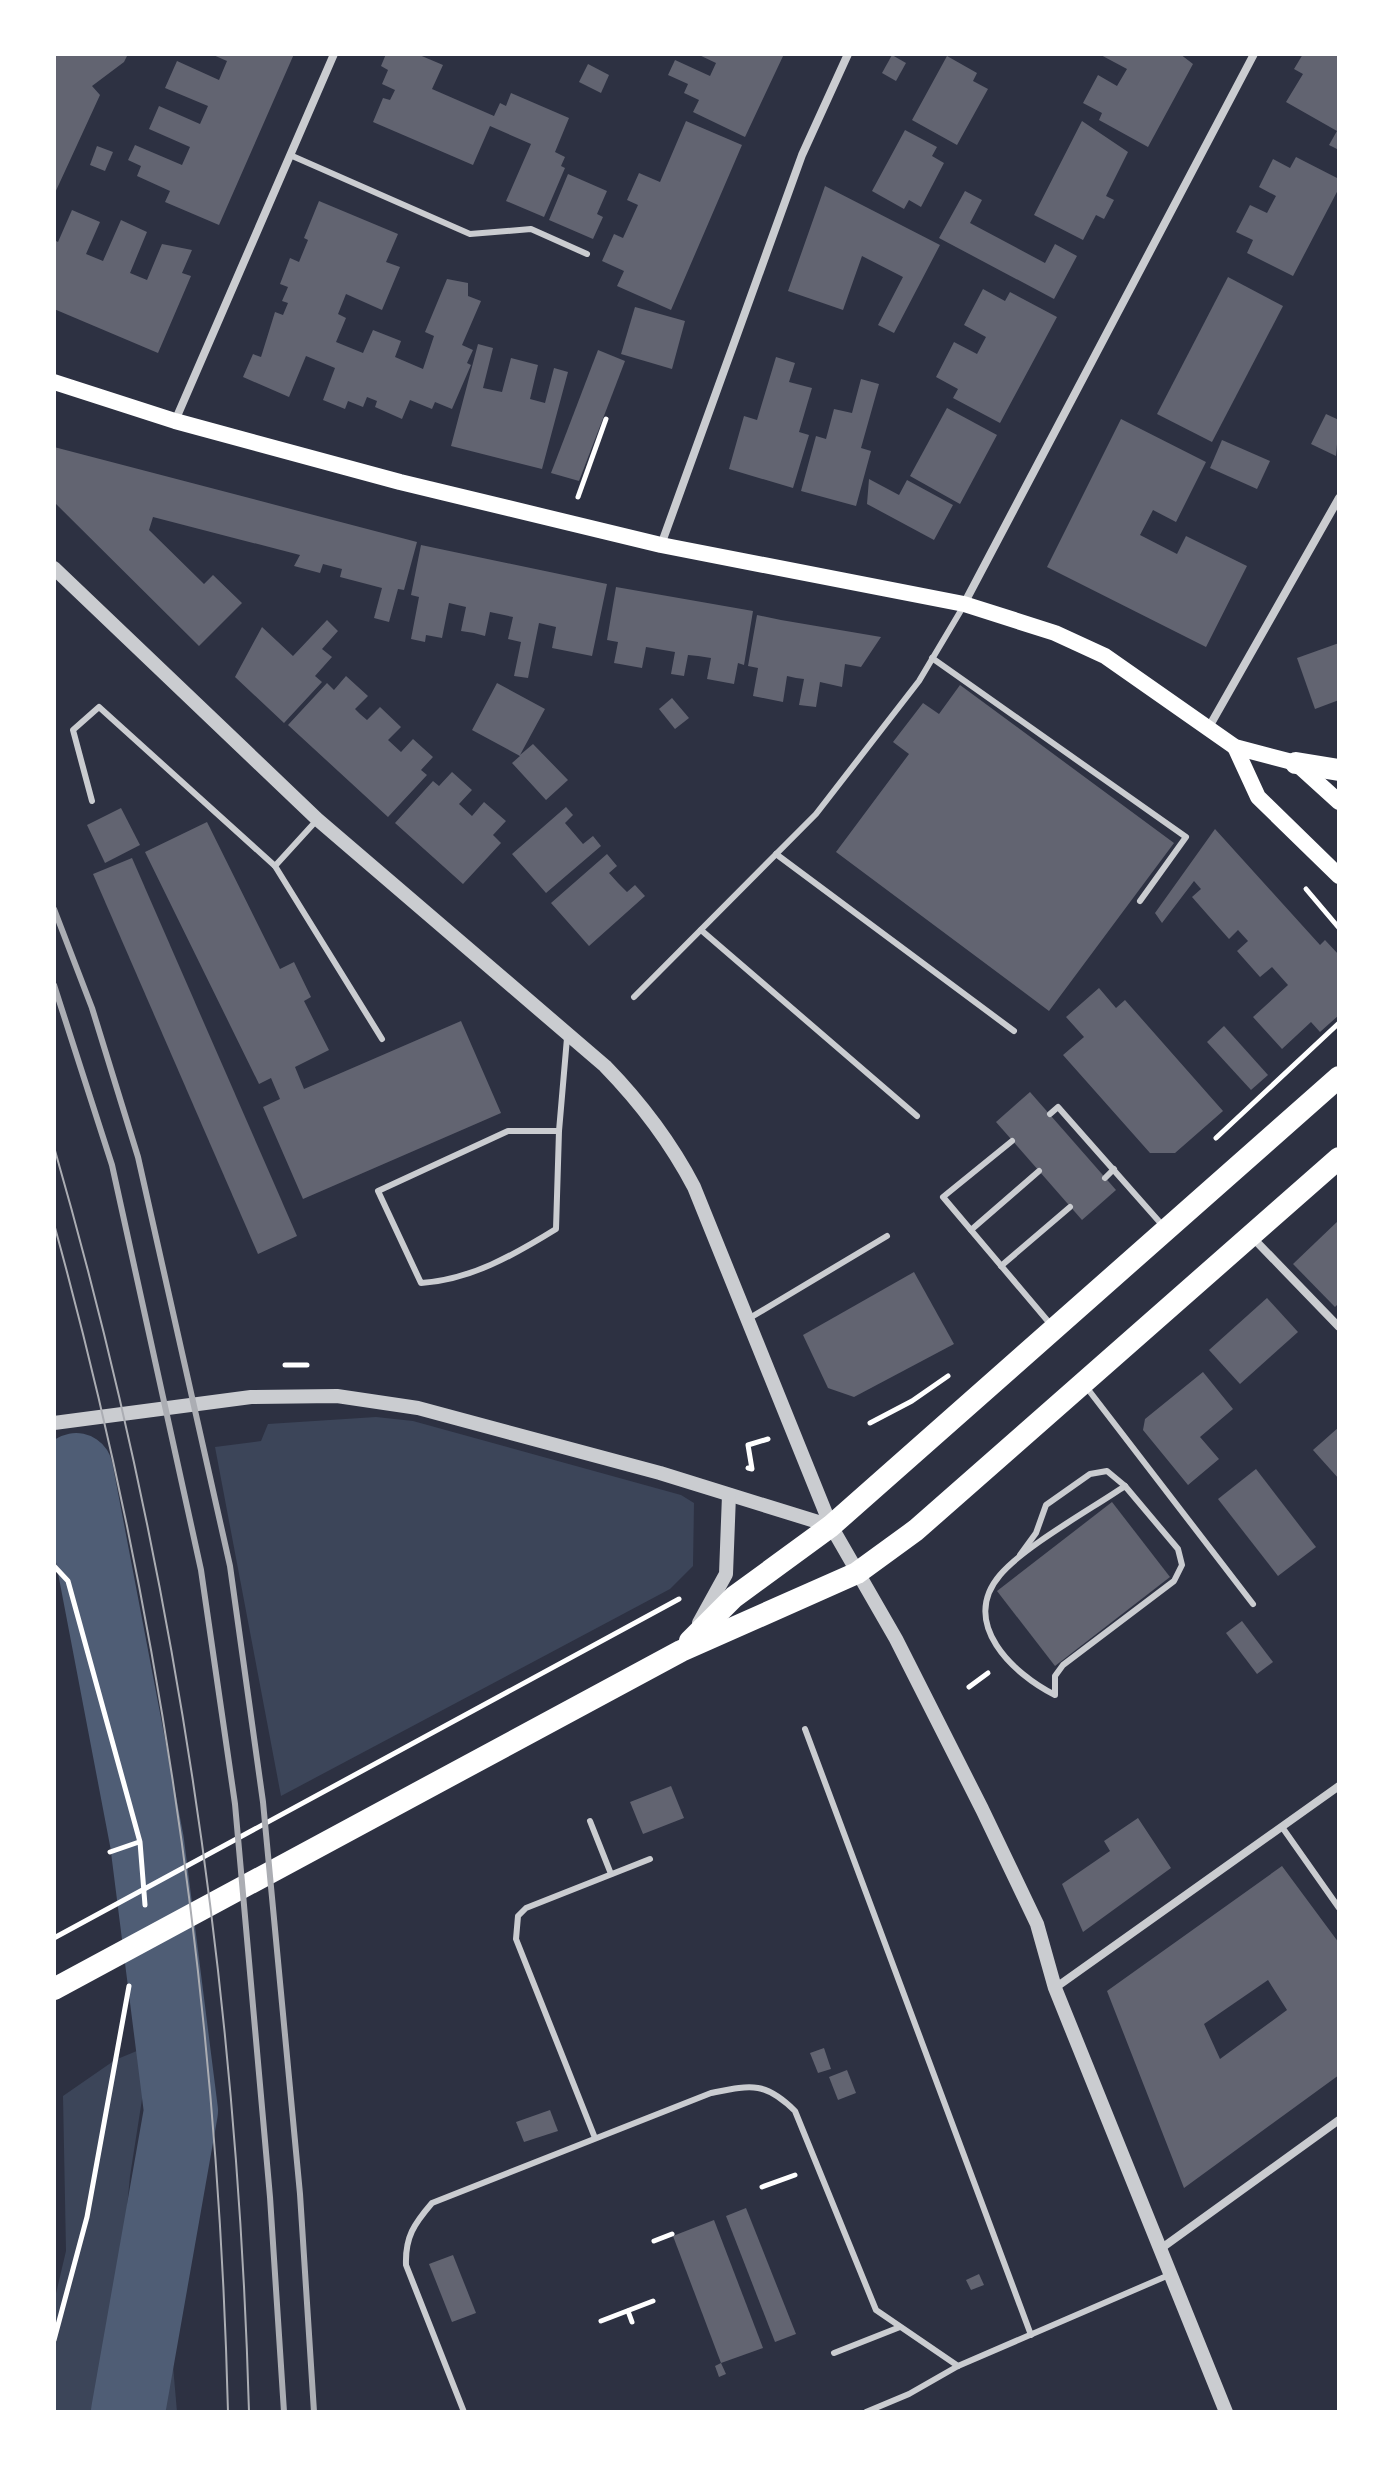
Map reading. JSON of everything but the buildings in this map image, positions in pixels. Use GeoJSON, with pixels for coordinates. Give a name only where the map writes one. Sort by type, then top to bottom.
{"type":"FeatureCollection","features":[{"type":"Feature","properties":{"kind":"highway"},"geometry":{"type":"LineString","coordinates":[[1296,763],[1339,770]]}},
{"type":"Feature","properties":{"kind":"highway"},"geometry":{"type":"LineString","coordinates":[[681,1651],[734,1597],[831,1526],[1339,1077]]}},
{"type":"Feature","properties":{"kind":"highway"},"geometry":{"type":"LineString","coordinates":[[54,1989],[681,1651],[857,1573],[916,1530],[1339,1158]]}},
{"type":"Feature","properties":{"kind":"main road"},"geometry":{"type":"LineString","coordinates":[[54,382],[175,421],[400,482],[568,523],[661,545],[964,604],[1080,643],[1235,747],[1296,763],[1339,802]]}},
{"type":"Feature","properties":{"kind":"main road"},"geometry":{"type":"LineString","coordinates":[[1235,747],[1258,797],[1339,876]]}},
{"type":"Feature","properties":{"kind":"street"},"geometry":{"type":"LineString","coordinates":[[175,421],[334,54]]}},
{"type":"Feature","properties":{"kind":"street"},"geometry":{"type":"LineString","coordinates":[[661,545],[802,155],[848,54]]}},
{"type":"Feature","properties":{"kind":"street"},"geometry":{"type":"LineString","coordinates":[[964,604],[1254,54]]}},
{"type":"Feature","properties":{"kind":"street"},"geometry":{"type":"LineString","coordinates":[[1209,727],[1339,498]]}},
{"type":"Feature","properties":{"kind":"street"},"geometry":{"type":"LineString","coordinates":[[54,568],[317,819],[568,1033],[636,1098],[671,1143],[694,1187],[831,1526],[896,1639],[1037,1924],[1055,1988],[1158,2250],[1226,2412]]}},
{"type":"Feature","properties":{"kind":"street"},"geometry":{"type":"LineString","coordinates":[[1251,1236],[1339,1327]]}},
{"type":"Feature","properties":{"kind":"street"},"geometry":{"type":"LineString","coordinates":[[54,1423],[251,1397],[337,1396],[418,1408],[831,1526]]}},
{"type":"Feature","properties":{"kind":"street"},"geometry":{"type":"LineString","coordinates":[[681,1651],[726,1574],[729,1495]]}},
{"type":"Feature","properties":{"kind":"street"},"geometry":{"type":"LineString","coordinates":[[1055,1988],[1339,1786]]}},
{"type":"Feature","properties":{"kind":"street"},"geometry":{"type":"LineString","coordinates":[[1158,2250],[1339,2120]]}},
{"type":"Feature","properties":{"kind":"lane"},"geometry":{"type":"LineString","coordinates":[[290,155],[470,234],[531,229],[587,254]]}},
{"type":"Feature","properties":{"kind":"lane"},"geometry":{"type":"LineString","coordinates":[[634,997],[816,814],[919,681],[964,604]]}},
{"type":"Feature","properties":{"kind":"lane"},"geometry":{"type":"LineString","coordinates":[[932,658],[1186,837],[1140,901]]}},
{"type":"Feature","properties":{"kind":"lane"},"geometry":{"type":"LineString","coordinates":[[92,801],[73,730],[99,707],[275,866],[382,1039]]}},
{"type":"Feature","properties":{"kind":"lane"},"geometry":{"type":"LineString","coordinates":[[275,866],[317,819]]}},
{"type":"Feature","properties":{"kind":"lane"},"geometry":{"type":"LineString","coordinates":[[776,854],[1014,1031]]}},
{"type":"Feature","properties":{"kind":"lane"},"geometry":{"type":"LineString","coordinates":[[701,930],[917,1116]]}},
{"type":"Feature","properties":{"kind":"lane"},"geometry":{"type":"LineString","coordinates":[[559,1131],[508,1131],[378,1191],[405,1256],[421,1283],[441,1282],[507,1259],[556,1229],[559,1131],[568,1033]]}},
{"type":"Feature","properties":{"kind":"lane"},"geometry":{"type":"LineString","coordinates":[[1050,1114],[1058,1107],[1166,1230]]}},
{"type":"Feature","properties":{"kind":"lane"},"geometry":{"type":"LineString","coordinates":[[1075,1143],[1084,1136]]}},
{"type":"Feature","properties":{"kind":"lane"},"geometry":{"type":"LineString","coordinates":[[1012,1141],[943,1197],[1054,1329]]}},
{"type":"Feature","properties":{"kind":"lane"},"geometry":{"type":"LineString","coordinates":[[1105,1178],[1114,1169]]}},
{"type":"Feature","properties":{"kind":"lane"},"geometry":{"type":"LineString","coordinates":[[971,1230],[1039,1171]]}},
{"type":"Feature","properties":{"kind":"lane"},"geometry":{"type":"LineString","coordinates":[[1001,1266],[1070,1207]]}},
{"type":"Feature","properties":{"kind":"lane"},"geometry":{"type":"LineString","coordinates":[[748,1319],[887,1236]]}},
{"type":"Feature","properties":{"kind":"lane"},"geometry":{"type":"LineString","coordinates":[[1083,1383],[1253,1604]]}},
{"type":"Feature","properties":{"kind":"lane"},"geometry":{"type":"LineString","coordinates":[[1107,1471],[1125,1486],[1178,1549],[1182,1565],[1174,1581],[1063,1665],[1055,1676],[1055,1695],[1032,1683],[1005,1660],[987,1627],[987,1602],[992,1587],[1036,1533],[1046,1505],[1090,1474],[1107,1471]]}},
{"type":"Feature","properties":{"kind":"lane"},"geometry":{"type":"LineString","coordinates":[[1015,1561],[1125,1486]]}},
{"type":"Feature","properties":{"kind":"lane"},"geometry":{"type":"LineString","coordinates":[[805,1729],[1031,2335]]}},
{"type":"Feature","properties":{"kind":"lane"},"geometry":{"type":"LineString","coordinates":[[590,1821],[611,1874]]}},
{"type":"Feature","properties":{"kind":"lane"},"geometry":{"type":"LineString","coordinates":[[1282,1827],[1339,1908]]}},
{"type":"Feature","properties":{"kind":"lane"},"geometry":{"type":"LineString","coordinates":[[595,2138],[516,1939],[515,1928],[526,1908],[650,1859]]}},
{"type":"Feature","properties":{"kind":"lane"},"geometry":{"type":"LineString","coordinates":[[464,2412],[406,2265],[405,2245],[413,2224],[432,2203],[711,2093],[749,2085],[776,2092],[795,2111],[876,2310],[958,2366]]}},
{"type":"Feature","properties":{"kind":"lane"},"geometry":{"type":"LineString","coordinates":[[866,2412],[909,2394],[958,2366],[1169,2275]]}},
{"type":"Feature","properties":{"kind":"lane"},"geometry":{"type":"LineString","coordinates":[[834,2353],[900,2327]]}},
{"type":"Feature","properties":{"kind":"path"},"geometry":{"type":"LineString","coordinates":[[568,523],[606,419]]}},
{"type":"Feature","properties":{"kind":"path"},"geometry":{"type":"LineString","coordinates":[[1301,883],[1339,928]]}},
{"type":"Feature","properties":{"kind":"path"},"geometry":{"type":"LineString","coordinates":[[1214,1139],[1339,1023]]}},
{"type":"Feature","properties":{"kind":"path"},"geometry":{"type":"LineString","coordinates":[[870,1423],[912,1401],[954,1371]]}},
{"type":"Feature","properties":{"kind":"path"},"geometry":{"type":"LineString","coordinates":[[54,1566],[68,1581],[140,1842],[147,1896],[144,1911]]}},
{"type":"Feature","properties":{"kind":"path"},"geometry":{"type":"LineString","coordinates":[[54,1938],[334,1784],[656,1613],[680,1599],[687,1590]]}},
{"type":"Feature","properties":{"kind":"path"},"geometry":{"type":"LineString","coordinates":[[110,1852],[140,1842]]}},
{"type":"Feature","properties":{"kind":"path"},"geometry":{"type":"LineString","coordinates":[[54,2340],[87,2217],[131,1973]]}},
{"type":"Feature","properties":{"kind":"path"},"geometry":{"type":"LineString","coordinates":[[762,2187],[796,2174]]}},
{"type":"Feature","properties":{"kind":"path"},"geometry":{"type":"LineString","coordinates":[[654,2241],[672,2234]]}},
{"type":"Feature","properties":{"kind":"path"},"geometry":{"type":"LineString","coordinates":[[601,2321],[653,2301]]}},
{"type":"Feature","properties":{"kind":"path"},"geometry":{"type":"LineString","coordinates":[[628,2311],[632,2322]]}},
{"type":"Feature","properties":{"kind":"shaded area"},"geometry":{"type":"Polygon","coordinates":[[[376,1417],[413,1421],[681,1495],[694,1503],[693,1566],[670,1589],[281,1796],[215,1447],[261,1441],[268,1424],[376,1417]]]}},
{"type":"Feature","properties":{"kind":"shaded area"},"geometry":{"type":"Polygon","coordinates":[[[144,2048],[148,2061],[130,2176],[116,2323],[94,2412],[54,2412],[54,2302],[66,2251],[63,2096],[115,2060],[144,2048]]]}},
{"type":"Feature","properties":{"kind":"shaded area"},"geometry":{"type":"Polygon","coordinates":[[[170,2331],[177,2412],[152,2412],[170,2331]]]}},
{"type":"Feature","properties":{"kind":"waterway"},"geometry":{"type":"LineString","coordinates":[[76,1470],[147,1842],[181,2111],[128,2412]]}},
{"type":"Feature","properties":{"kind":"tram line"},"geometry":{"type":"LineString","coordinates":[[54,1147],[96,1302],[133,1458],[165,1615],[192,1774],[230,2092],[242,2252],[249,2412]]}},
{"type":"Feature","properties":{"kind":"tram line"},"geometry":{"type":"LineString","coordinates":[[54,1224],[92,1370],[125,1516],[177,1813],[197,1962],[212,2112],[228,2412]]}},
{"type":"Feature","properties":{"kind":"railway"},"geometry":{"type":"LineString","coordinates":[[54,909],[92,1008],[138,1157],[230,1566],[263,1802],[300,2194],[314,2412]]}},
{"type":"Feature","properties":{"kind":"railway"},"geometry":{"type":"LineString","coordinates":[[54,985],[112,1165],[201,1570],[235,1804],[270,2197],[284,2412]]}}]}
